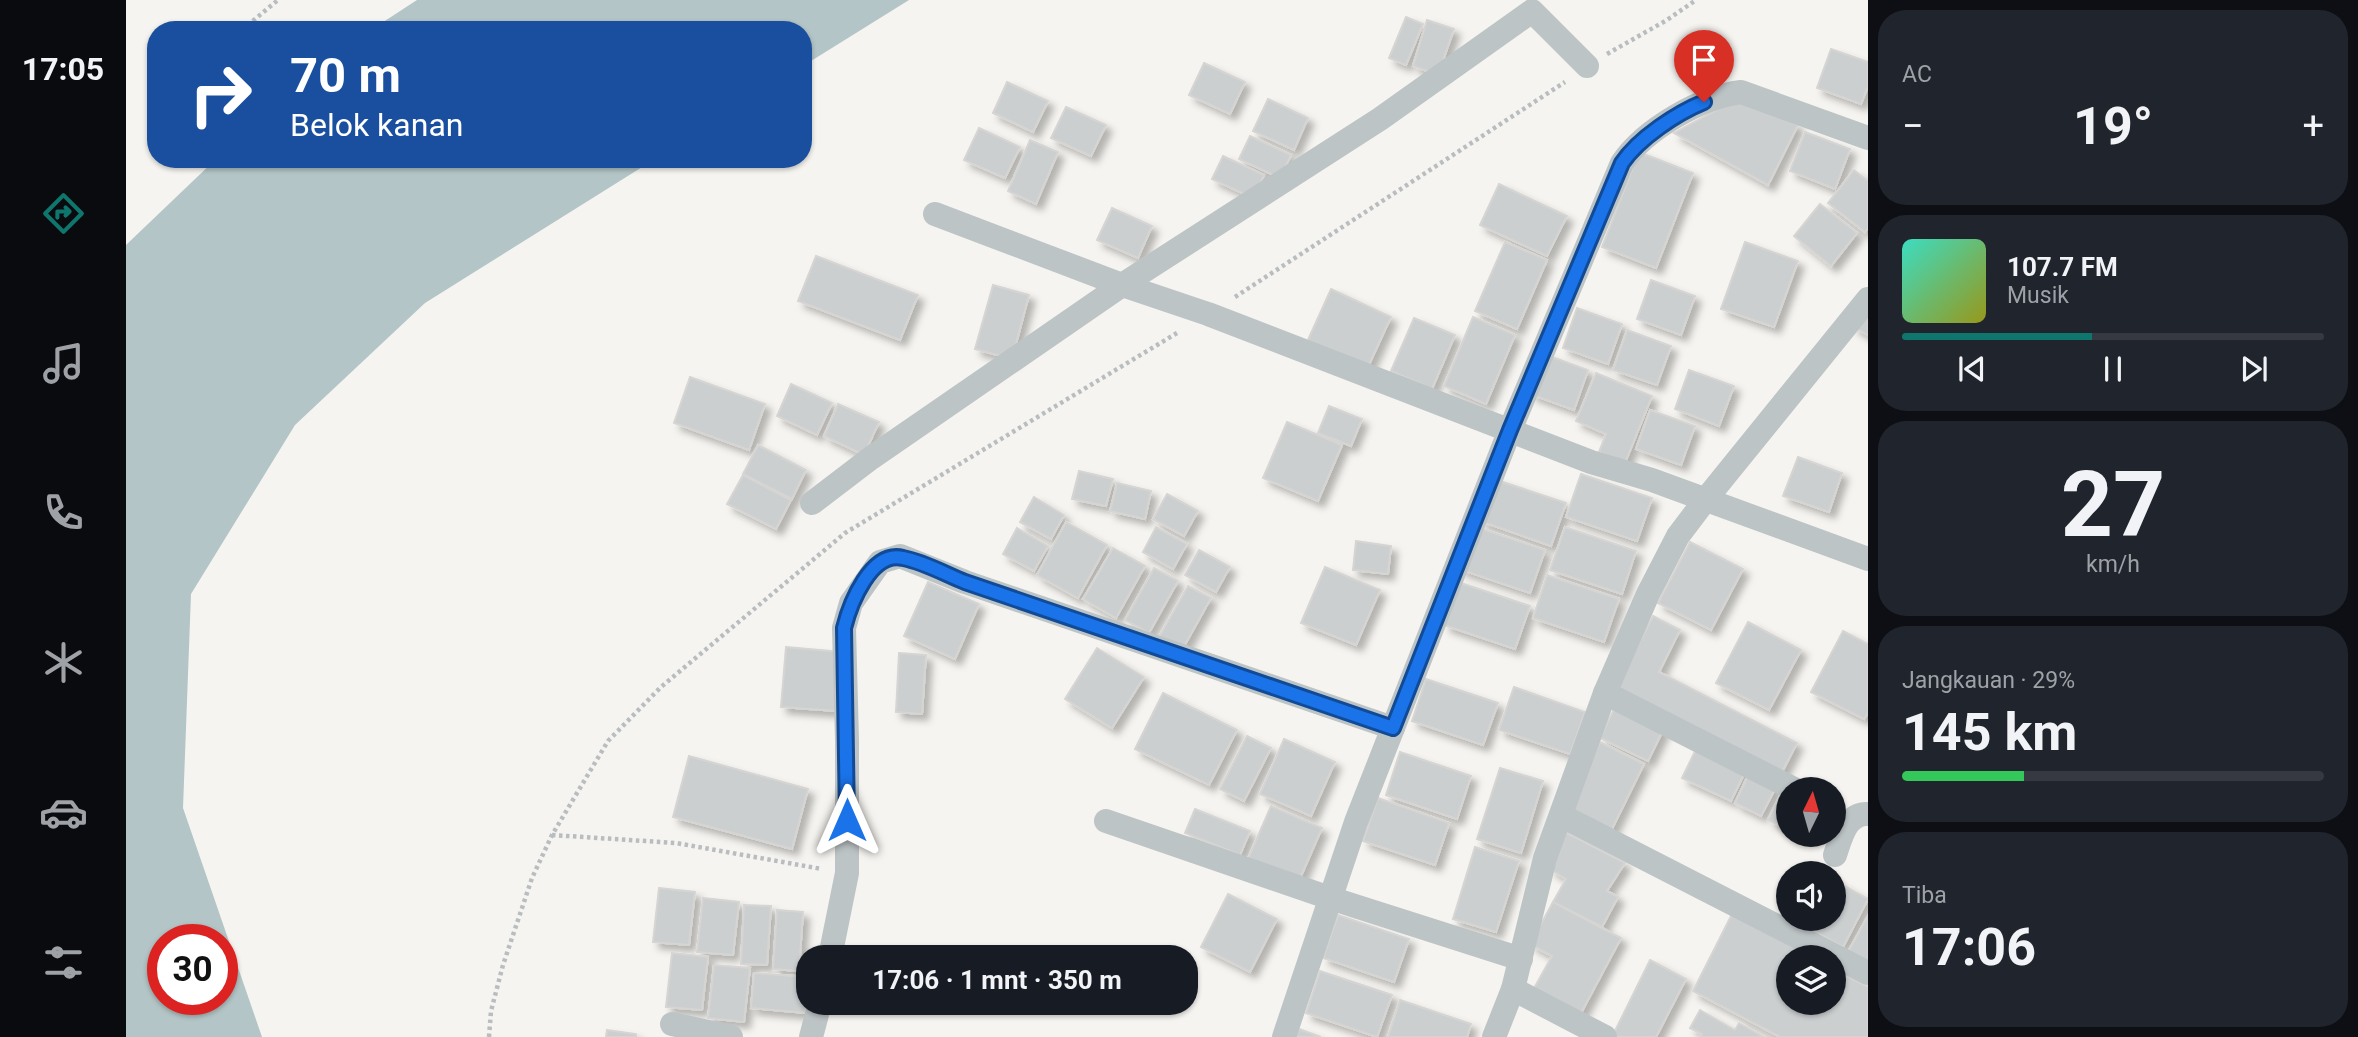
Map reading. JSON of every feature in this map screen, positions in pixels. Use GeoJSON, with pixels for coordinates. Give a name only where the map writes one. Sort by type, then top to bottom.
{"type":"FeatureCollection","features":[{"type":"Feature","properties":{"kind":"street"},"geometry":{"type":"LineString","coordinates":[[812,503],[871,458],[1122,285],[1380,119],[1524,5],[1587,66]]}},
{"type":"Feature","properties":{"kind":"street"},"geometry":{"type":"LineString","coordinates":[[1284,1037],[1356,822],[1510,430],[1622,163],[1639,144],[1684,110],[1725,94],[1741,92],[1868,138]]}},
{"type":"Feature","properties":{"kind":"street"},"geometry":{"type":"LineString","coordinates":[[935,214],[1122,285],[1209,314],[1591,462],[1653,480],[1868,559]]}},
{"type":"Feature","properties":{"kind":"street"},"geometry":{"type":"LineString","coordinates":[[1494,1037],[1513,989],[1545,858],[1605,693],[1648,594],[1678,536],[1868,299]]}},
{"type":"Feature","properties":{"kind":"street"},"geometry":{"type":"LineString","coordinates":[[833,945],[847,873],[848,741],[844,628],[851,603],[880,562],[900,556],[965,582],[1393,728]]}},
{"type":"Feature","properties":{"kind":"street"},"geometry":{"type":"LineString","coordinates":[[1605,693],[1776,780]]}},
{"type":"Feature","properties":{"kind":"street"},"geometry":{"type":"LineString","coordinates":[[1835,855],[1851,814]]}},
{"type":"Feature","properties":{"kind":"street"},"geometry":{"type":"LineString","coordinates":[[1562,816],[1868,973]]}},
{"type":"Feature","properties":{"kind":"street"},"geometry":{"type":"LineString","coordinates":[[1106,821],[1521,959]]}},
{"type":"Feature","properties":{"kind":"street"},"geometry":{"type":"LineString","coordinates":[[1513,989],[1605,1037]]}},
{"type":"Feature","properties":{"kind":"street"},"geometry":{"type":"LineString","coordinates":[[811,1037],[817,1015]]}},
{"type":"Feature","properties":{"kind":"street"},"geometry":{"type":"LineString","coordinates":[[672,1024],[731,1037]]}},
{"type":"Feature","properties":{"kind":"path"},"geometry":{"type":"LineString","coordinates":[[254,21],[278,0]]}},
{"type":"Feature","properties":{"kind":"path"},"geometry":{"type":"LineString","coordinates":[[489,1037],[491,1011],[503,965],[532,878],[552,835],[608,741],[662,687],[845,533],[1209,314],[1587,66],[1696,0]]}},
{"type":"Feature","properties":{"kind":"path"},"geometry":{"type":"LineString","coordinates":[[552,835],[676,844],[847,873]]}},
{"type":"Feature","properties":{"kind":"shaded area"},"geometry":{"type":"Polygon","coordinates":[[[417,0],[909,0],[812,60],[812,21],[385,21],[417,0]]]}},
{"type":"Feature","properties":{"kind":"shaded area"},"geometry":{"type":"Polygon","coordinates":[[[207,168],[641,168],[425,303],[295,425],[191,594],[183,808],[223,924],[147,924],[147,1015],[238,1015],[238,967],[262,1037],[126,1037],[126,245],[207,168]]]}},
{"type":"Feature","properties":{"kind":"building"},"geometry":{"type":"Polygon","coordinates":[[[1406,17],[1423,24],[1406,65],[1389,58],[1406,17]]]}},
{"type":"Feature","properties":{"kind":"building"},"geometry":{"type":"Polygon","coordinates":[[[1427,20],[1454,29],[1438,75],[1413,66],[1427,20]]]}},
{"type":"Feature","properties":{"kind":"building"},"geometry":{"type":"Polygon","coordinates":[[[1831,49],[1868,62],[1868,86],[1861,104],[1817,88],[1831,49]]]}},
{"type":"Feature","properties":{"kind":"building"},"geometry":{"type":"Polygon","coordinates":[[[1204,63],[1245,82],[1230,114],[1189,95],[1204,63]]]}},
{"type":"Feature","properties":{"kind":"building"},"geometry":{"type":"Polygon","coordinates":[[[1007,82],[1048,101],[1033,132],[993,113],[1007,82]]]}},
{"type":"Feature","properties":{"kind":"building"},"geometry":{"type":"Polygon","coordinates":[[[1738,98],[1798,125],[1768,185],[1674,133],[1738,98]]]}},
{"type":"Feature","properties":{"kind":"building"},"geometry":{"type":"Polygon","coordinates":[[[1268,99],[1308,118],[1294,150],[1253,131],[1268,99]]]}},
{"type":"Feature","properties":{"kind":"building"},"geometry":{"type":"Polygon","coordinates":[[[1066,107],[1106,125],[1091,156],[1051,138],[1066,107]]]}},
{"type":"Feature","properties":{"kind":"building"},"geometry":{"type":"Polygon","coordinates":[[[979,128],[1020,147],[1005,178],[964,160],[979,128]]]}},
{"type":"Feature","properties":{"kind":"building"},"geometry":{"type":"Polygon","coordinates":[[[1805,132],[1850,149],[1835,189],[1790,171],[1805,132]]]}},
{"type":"Feature","properties":{"kind":"building"},"geometry":{"type":"Polygon","coordinates":[[[1250,136],[1291,155],[1280,178],[1239,159],[1250,136]]]}},
{"type":"Feature","properties":{"kind":"building"},"geometry":{"type":"Polygon","coordinates":[[[1030,140],[1058,152],[1036,204],[1008,191],[1030,140]]]}},
{"type":"Feature","properties":{"kind":"building"},"geometry":{"type":"Polygon","coordinates":[[[1639,152],[1693,173],[1656,268],[1602,247],[1639,152]]]}},
{"type":"Feature","properties":{"kind":"building"},"geometry":{"type":"Polygon","coordinates":[[[1223,156],[1264,175],[1253,198],[1212,179],[1223,156]]]}},
{"type":"Feature","properties":{"kind":"building"},"geometry":{"type":"Polygon","coordinates":[[[1854,170],[1868,181],[1868,228],[1865,232],[1828,203],[1854,170]]]}},
{"type":"Feature","properties":{"kind":"building"},"geometry":{"type":"Polygon","coordinates":[[[1499,184],[1567,216],[1547,256],[1480,225],[1499,184]]]}},
{"type":"Feature","properties":{"kind":"building"},"geometry":{"type":"Polygon","coordinates":[[[1820,204],[1857,233],[1831,266],[1794,236],[1820,204]]]}},
{"type":"Feature","properties":{"kind":"building"},"geometry":{"type":"Polygon","coordinates":[[[1112,208],[1152,226],[1138,258],[1097,240],[1112,208]]]}},
{"type":"Feature","properties":{"kind":"building"},"geometry":{"type":"Polygon","coordinates":[[[1505,242],[1547,260],[1517,329],[1475,311],[1505,242]]]}},
{"type":"Feature","properties":{"kind":"building"},"geometry":{"type":"Polygon","coordinates":[[[1745,242],[1798,261],[1774,327],[1721,309],[1745,242]]]}},
{"type":"Feature","properties":{"kind":"building"},"geometry":{"type":"Polygon","coordinates":[[[816,256],[918,295],[900,340],[798,301],[816,256]]]}},
{"type":"Feature","properties":{"kind":"building"},"geometry":{"type":"Polygon","coordinates":[[[1651,280],[1695,296],[1681,335],[1637,319],[1651,280]]]}},
{"type":"Feature","properties":{"kind":"building"},"geometry":{"type":"Polygon","coordinates":[[[993,285],[1029,295],[1012,359],[975,349],[993,285]]]}},
{"type":"Feature","properties":{"kind":"building"},"geometry":{"type":"Polygon","coordinates":[[[1331,289],[1391,317],[1367,369],[1307,342],[1331,289]]]}},
{"type":"Feature","properties":{"kind":"building"},"geometry":{"type":"Polygon","coordinates":[[[1868,305],[1868,335],[1852,326],[1868,305]]]}},
{"type":"Feature","properties":{"kind":"building"},"geometry":{"type":"Polygon","coordinates":[[[1577,308],[1622,324],[1608,364],[1563,348],[1577,308]]]}},
{"type":"Feature","properties":{"kind":"building"},"geometry":{"type":"Polygon","coordinates":[[[1473,317],[1515,335],[1486,404],[1444,386],[1473,317]]]}},
{"type":"Feature","properties":{"kind":"building"},"geometry":{"type":"Polygon","coordinates":[[[1414,318],[1455,335],[1432,389],[1391,371],[1414,318]]]}},
{"type":"Feature","properties":{"kind":"building"},"geometry":{"type":"Polygon","coordinates":[[[1627,330],[1671,346],[1657,385],[1613,370],[1627,330]]]}},
{"type":"Feature","properties":{"kind":"building"},"geometry":{"type":"Polygon","coordinates":[[[1544,354],[1588,370],[1574,410],[1530,394],[1544,354]]]}},
{"type":"Feature","properties":{"kind":"building"},"geometry":{"type":"Polygon","coordinates":[[[1689,370],[1734,386],[1719,426],[1675,409],[1689,370]]]}},
{"type":"Feature","properties":{"kind":"building"},"geometry":{"type":"Polygon","coordinates":[[[1596,373],[1652,396],[1625,463],[1599,452],[1606,434],[1576,421],[1596,373]]]}},
{"type":"Feature","properties":{"kind":"building"},"geometry":{"type":"Polygon","coordinates":[[[690,377],[765,404],[749,450],[674,423],[690,377]]]}},
{"type":"Feature","properties":{"kind":"building"},"geometry":{"type":"Polygon","coordinates":[[[791,384],[832,403],[817,435],[777,416],[791,384]]]}},
{"type":"Feature","properties":{"kind":"building"},"geometry":{"type":"Polygon","coordinates":[[[838,404],[879,422],[864,455],[824,436],[838,404]]]}},
{"type":"Feature","properties":{"kind":"building"},"geometry":{"type":"Polygon","coordinates":[[[1329,406],[1362,419],[1351,446],[1318,433],[1329,406]]]}},
{"type":"Feature","properties":{"kind":"building"},"geometry":{"type":"Polygon","coordinates":[[[1650,410],[1695,426],[1681,465],[1636,449],[1650,410]]]}},
{"type":"Feature","properties":{"kind":"building"},"geometry":{"type":"Polygon","coordinates":[[[1287,422],[1342,445],[1318,501],[1263,478],[1287,422]]]}},
{"type":"Feature","properties":{"kind":"building"},"geometry":{"type":"Polygon","coordinates":[[[758,445],[806,470],[792,499],[743,474],[758,445]]]}},
{"type":"Feature","properties":{"kind":"building"},"geometry":{"type":"Polygon","coordinates":[[[1798,457],[1842,473],[1829,512],[1783,496],[1798,457]]]}},
{"type":"Feature","properties":{"kind":"building"},"geometry":{"type":"Polygon","coordinates":[[[1079,471],[1113,479],[1106,506],[1072,499],[1079,471]]]}},
{"type":"Feature","properties":{"kind":"building"},"geometry":{"type":"Polygon","coordinates":[[[1581,474],[1652,498],[1637,541],[1566,517],[1581,474]]]}},
{"type":"Feature","properties":{"kind":"building"},"geometry":{"type":"Polygon","coordinates":[[[743,475],[791,500],[776,529],[727,504],[743,475]]]}},
{"type":"Feature","properties":{"kind":"building"},"geometry":{"type":"Polygon","coordinates":[[[1494,479],[1566,503],[1551,546],[1480,521],[1494,479]]]}},
{"type":"Feature","properties":{"kind":"building"},"geometry":{"type":"Polygon","coordinates":[[[1117,483],[1151,491],[1145,519],[1110,511],[1117,483]]]}},
{"type":"Feature","properties":{"kind":"building"},"geometry":{"type":"Polygon","coordinates":[[[1167,494],[1198,511],[1184,536],[1153,519],[1167,494]]]}},
{"type":"Feature","properties":{"kind":"building"},"geometry":{"type":"Polygon","coordinates":[[[1034,497],[1064,515],[1051,539],[1020,522],[1034,497]]]}},
{"type":"Feature","properties":{"kind":"building"},"geometry":{"type":"Polygon","coordinates":[[[1066,522],[1107,545],[1078,598],[1037,575],[1066,522]]]}},
{"type":"Feature","properties":{"kind":"building"},"geometry":{"type":"Polygon","coordinates":[[[1474,526],[1545,550],[1530,593],[1459,569],[1474,526]]]}},
{"type":"Feature","properties":{"kind":"building"},"geometry":{"type":"Polygon","coordinates":[[[1156,527],[1187,544],[1173,569],[1143,552],[1156,527]]]}},
{"type":"Feature","properties":{"kind":"building"},"geometry":{"type":"Polygon","coordinates":[[[1565,527],[1636,551],[1622,594],[1550,570],[1565,527]]]}},
{"type":"Feature","properties":{"kind":"building"},"geometry":{"type":"Polygon","coordinates":[[[1017,528],[1048,546],[1034,571],[1003,554],[1017,528]]]}},
{"type":"Feature","properties":{"kind":"building"},"geometry":{"type":"Polygon","coordinates":[[[1356,541],[1391,546],[1388,574],[1353,570],[1356,541]]]}},
{"type":"Feature","properties":{"kind":"building"},"geometry":{"type":"Polygon","coordinates":[[[1690,542],[1743,569],[1711,630],[1658,603],[1690,542]]]}},
{"type":"Feature","properties":{"kind":"building"},"geometry":{"type":"Polygon","coordinates":[[[1113,548],[1145,566],[1116,618],[1083,599],[1113,548]]]}},
{"type":"Feature","properties":{"kind":"building"},"geometry":{"type":"Polygon","coordinates":[[[1199,550],[1230,567],[1216,592],[1185,575],[1199,550]]]}},
{"type":"Feature","properties":{"kind":"building"},"geometry":{"type":"Polygon","coordinates":[[[1325,567],[1380,590],[1356,645],[1301,623],[1325,567]]]}},
{"type":"Feature","properties":{"kind":"building"},"geometry":{"type":"Polygon","coordinates":[[[1154,568],[1178,581],[1149,633],[1125,620],[1154,568]]]}},
{"type":"Feature","properties":{"kind":"building"},"geometry":{"type":"Polygon","coordinates":[[[1547,575],[1619,599],[1604,642],[1533,618],[1547,575]]]}},
{"type":"Feature","properties":{"kind":"building"},"geometry":{"type":"Polygon","coordinates":[[[928,582],[979,604],[955,659],[904,636],[928,582]]]}},
{"type":"Feature","properties":{"kind":"building"},"geometry":{"type":"Polygon","coordinates":[[[1458,582],[1530,606],[1515,649],[1444,625],[1458,582]]]}},
{"type":"Feature","properties":{"kind":"building"},"geometry":{"type":"Polygon","coordinates":[[[1188,586],[1211,598],[1182,650],[1159,637],[1188,586]]]}},
{"type":"Feature","properties":{"kind":"building"},"geometry":{"type":"Polygon","coordinates":[[[1653,616],[1680,630],[1659,672],[1797,743],[1780,776],[1614,692],[1653,616]]]}},
{"type":"Feature","properties":{"kind":"building"},"geometry":{"type":"Polygon","coordinates":[[[1748,622],[1801,650],[1769,710],[1716,683],[1748,622]]]}},
{"type":"Feature","properties":{"kind":"building"},"geometry":{"type":"Polygon","coordinates":[[[1843,631],[1868,644],[1868,713],[1864,719],[1811,692],[1843,631]]]}},
{"type":"Feature","properties":{"kind":"building"},"geometry":{"type":"Polygon","coordinates":[[[786,647],[841,652],[836,711],[781,707],[786,647]]]}},
{"type":"Feature","properties":{"kind":"building"},"geometry":{"type":"Polygon","coordinates":[[[1097,648],[1144,677],[1112,728],[1065,699],[1097,648]]]}},
{"type":"Feature","properties":{"kind":"building"},"geometry":{"type":"Polygon","coordinates":[[[899,653],[926,655],[922,714],[896,712],[899,653]]]}},
{"type":"Feature","properties":{"kind":"building"},"geometry":{"type":"Polygon","coordinates":[[[1426,679],[1498,703],[1483,745],[1412,721],[1426,679]]]}},
{"type":"Feature","properties":{"kind":"building"},"geometry":{"type":"Polygon","coordinates":[[[1514,687],[1585,712],[1570,754],[1499,730],[1514,687]]]}},
{"type":"Feature","properties":{"kind":"building"},"geometry":{"type":"Polygon","coordinates":[[[1163,693],[1237,730],[1209,785],[1135,749],[1163,693]]]}},
{"type":"Feature","properties":{"kind":"building"},"geometry":{"type":"Polygon","coordinates":[[[1616,705],[1664,728],[1648,761],[1600,738],[1616,705]]]}},
{"type":"Feature","properties":{"kind":"building"},"geometry":{"type":"Polygon","coordinates":[[[1247,736],[1271,748],[1244,801],[1220,789],[1247,736]]]}},
{"type":"Feature","properties":{"kind":"building"},"geometry":{"type":"Polygon","coordinates":[[[1284,739],[1335,762],[1311,816],[1260,794],[1284,739]]]}},
{"type":"Feature","properties":{"kind":"building"},"geometry":{"type":"Polygon","coordinates":[[[1600,742],[1644,764],[1610,833],[1566,812],[1600,742]]]}},
{"type":"Feature","properties":{"kind":"building"},"geometry":{"type":"Polygon","coordinates":[[[1698,745],[1747,768],[1731,801],[1682,778],[1698,745]]]}},
{"type":"Feature","properties":{"kind":"building"},"geometry":{"type":"Polygon","coordinates":[[[1400,752],[1471,776],[1457,819],[1386,795],[1400,752]]]}},
{"type":"Feature","properties":{"kind":"building"},"geometry":{"type":"Polygon","coordinates":[[[689,756],[808,789],[792,849],[673,817],[689,756]]]}},
{"type":"Feature","properties":{"kind":"building"},"geometry":{"type":"Polygon","coordinates":[[[1500,768],[1543,781],[1521,853],[1477,839],[1500,768]]]}},
{"type":"Feature","properties":{"kind":"building"},"geometry":{"type":"Polygon","coordinates":[[[1750,771],[1776,784],[1761,816],[1735,803],[1750,771]]]}},
{"type":"Feature","properties":{"kind":"building"},"geometry":{"type":"Polygon","coordinates":[[[1378,798],[1449,823],[1435,865],[1363,841],[1378,798]]]}},
{"type":"Feature","properties":{"kind":"building"},"geometry":{"type":"Polygon","coordinates":[[[1776,803],[1776,824],[1768,820],[1776,803]]]}},
{"type":"Feature","properties":{"kind":"building"},"geometry":{"type":"Polygon","coordinates":[[[1271,806],[1322,828],[1298,883],[1247,861],[1271,806]]]}},
{"type":"Feature","properties":{"kind":"building"},"geometry":{"type":"Polygon","coordinates":[[[1195,809],[1250,831],[1240,855],[1185,833],[1195,809]]]}},
{"type":"Feature","properties":{"kind":"building"},"geometry":{"type":"Polygon","coordinates":[[[1565,832],[1625,863],[1607,891],[1618,897],[1602,927],[1553,902],[1566,879],[1550,869],[1565,832]]]}},
{"type":"Feature","properties":{"kind":"building"},"geometry":{"type":"Polygon","coordinates":[[[1475,847],[1519,861],[1496,932],[1453,919],[1475,847]]]}},
{"type":"Feature","properties":{"kind":"building"},"geometry":{"type":"Polygon","coordinates":[[[1846,887],[1868,899],[1844,945],[1814,931],[1846,931],[1846,887]]]}},
{"type":"Feature","properties":{"kind":"building"},"geometry":{"type":"Polygon","coordinates":[[[659,888],[695,892],[689,945],[653,942],[659,888]]]}},
{"type":"Feature","properties":{"kind":"building"},"geometry":{"type":"Polygon","coordinates":[[[1228,894],[1277,919],[1250,972],[1201,947],[1228,894]]]}},
{"type":"Feature","properties":{"kind":"building"},"geometry":{"type":"Polygon","coordinates":[[[703,898],[739,902],[733,955],[697,952],[703,898]]]}},
{"type":"Feature","properties":{"kind":"building"},"geometry":{"type":"Polygon","coordinates":[[[1553,902],[1621,938],[1580,1015],[1533,990],[1552,956],[1530,944],[1553,902]]]}},
{"type":"Feature","properties":{"kind":"building"},"geometry":{"type":"Polygon","coordinates":[[[744,905],[771,906],[767,965],[741,964],[744,905]]]}},
{"type":"Feature","properties":{"kind":"building"},"geometry":{"type":"Polygon","coordinates":[[[777,910],[803,912],[801,945],[796,945],[796,971],[773,969],[777,910]]]}},
{"type":"Feature","properties":{"kind":"building"},"geometry":{"type":"Polygon","coordinates":[[[1732,914],[1790,945],[1776,945],[1776,1015],[1846,1015],[1846,975],[1868,987],[1868,1037],[1780,1037],[1693,991],[1732,914]]]}},
{"type":"Feature","properties":{"kind":"building"},"geometry":{"type":"Polygon","coordinates":[[[1338,915],[1409,939],[1394,982],[1323,958],[1338,915]]]}},
{"type":"Feature","properties":{"kind":"building"},"geometry":{"type":"Polygon","coordinates":[[[1868,916],[1868,963],[1848,952],[1868,916]]]}},
{"type":"Feature","properties":{"kind":"building"},"geometry":{"type":"Polygon","coordinates":[[[672,953],[708,957],[702,1010],[666,1007],[672,953]]]}},
{"type":"Feature","properties":{"kind":"building"},"geometry":{"type":"Polygon","coordinates":[[[1650,960],[1686,979],[1656,1037],[1613,1035],[1650,960]]]}},
{"type":"Feature","properties":{"kind":"building"},"geometry":{"type":"Polygon","coordinates":[[[714,965],[750,968],[744,1022],[708,1018],[714,965]]]}},
{"type":"Feature","properties":{"kind":"building"},"geometry":{"type":"Polygon","coordinates":[[[1320,971],[1392,995],[1377,1037],[1306,1013],[1320,971]]]}},
{"type":"Feature","properties":{"kind":"building"},"geometry":{"type":"Polygon","coordinates":[[[754,973],[796,976],[796,1012],[751,1008],[754,973]]]}},
{"type":"Feature","properties":{"kind":"building"},"geometry":{"type":"Polygon","coordinates":[[[1400,1000],[1471,1024],[1467,1037],[1388,1037],[1400,1000]]]}},
{"type":"Feature","properties":{"kind":"building"},"geometry":{"type":"Polygon","coordinates":[[[1700,1010],[1735,1030],[1739,1023],[1764,1037],[1700,1037],[1702,1034],[1690,1028],[1700,1010]]]}},
{"type":"Feature","properties":{"kind":"building"},"geometry":{"type":"Polygon","coordinates":[[[1299,1029],[1321,1037],[1296,1037],[1299,1029]]]}},
{"type":"Feature","properties":{"kind":"building"},"geometry":{"type":"Polygon","coordinates":[[[607,1030],[636,1034],[636,1037],[606,1037],[607,1030]]]}},
{"type":"Feature","properties":{"kind":"route"},"geometry":{"type":"LineString","coordinates":[[847,820],[848,741],[844,628],[851,603],[870,573],[880,562],[900,556],[965,582],[1393,728],[1510,430],[1622,163],[1639,144],[1684,110],[1704,102]]}}]}
